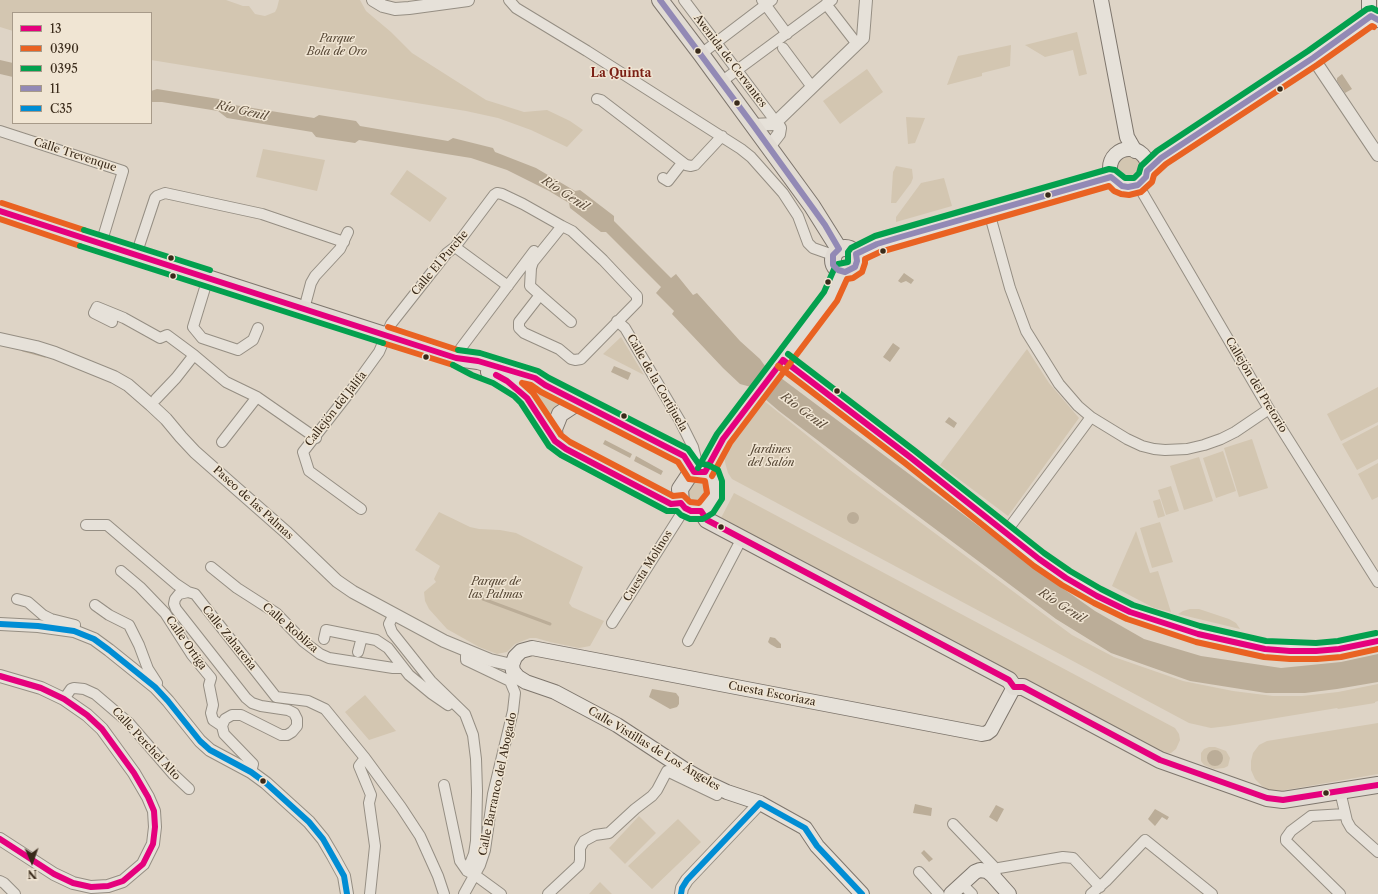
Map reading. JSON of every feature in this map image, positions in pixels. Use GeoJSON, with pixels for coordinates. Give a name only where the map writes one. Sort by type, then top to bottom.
{"type":"FeatureCollection","features":[{"type":"Feature","properties":{"kind":"main road","name":"Avenida de Cervantes"},"geometry":{"type":"LineString","coordinates":[[660,0],[812,206],[836,252]]}},
{"type":"Feature","properties":{"kind":"main road"},"geometry":{"type":"LineString","coordinates":[[1101,0],[1127,137],[1146,161],[1146,177],[1138,185],[1128,187],[1118,184],[1111,177],[1110,169],[1110,164],[1113,158],[1121,151],[1127,137]]}},
{"type":"Feature","properties":{"kind":"main road"},"geometry":{"type":"LineString","coordinates":[[1147,171],[1161,158],[1375,18],[1368,9],[1369,0]]}},
{"type":"Feature","properties":{"kind":"main road"},"geometry":{"type":"LineString","coordinates":[[1121,151],[1128,150],[1148,153],[1161,158]]}},
{"type":"Feature","properties":{"kind":"main road"},"geometry":{"type":"LineString","coordinates":[[856,254],[877,244],[1111,177]]}},
{"type":"Feature","properties":{"kind":"main road"},"geometry":{"type":"LineString","coordinates":[[0,212],[456,358],[478,362],[535,378],[684,456],[700,471],[711,475],[714,482],[714,495],[707,507],[701,511],[691,511],[683,506],[671,504],[566,449],[555,441],[527,398],[519,390],[498,376],[476,368],[456,358]]}},
{"type":"Feature","properties":{"kind":"main road"},"geometry":{"type":"LineString","coordinates":[[848,248],[856,254],[857,261],[855,267],[849,271],[841,272],[833,265],[836,252],[848,248]]}},
{"type":"Feature","properties":{"kind":"main road"},"geometry":{"type":"LineString","coordinates":[[683,506],[680,490],[683,482],[700,471],[831,296],[841,272]]}},
{"type":"Feature","properties":{"kind":"main road"},"geometry":{"type":"LineString","coordinates":[[778,366],[1006,532],[1039,559],[1066,578],[1097,596],[1130,612],[1171,626],[1243,645],[1265,649],[1290,651],[1339,649],[1378,641]]}},
{"type":"Feature","properties":{"kind":"main road"},"geometry":{"type":"LineString","coordinates":[[519,390],[522,385],[530,382],[545,384]]}},
{"type":"Feature","properties":{"kind":"main road"},"geometry":{"type":"LineString","coordinates":[[555,441],[554,429],[560,414],[572,406],[581,403]]}},
{"type":"Feature","properties":{"kind":"main road"},"geometry":{"type":"LineString","coordinates":[[701,511],[707,520],[1009,680],[1014,687],[1023,687],[1160,760],[1268,798],[1282,800],[1378,785]]}},
{"type":"Feature","properties":{"kind":"main road","name":"Cuesta Escoriaza"},"geometry":{"type":"LineString","coordinates":[[512,665],[515,657],[521,651],[532,648],[982,734],[987,734],[991,730],[1014,687]]}},
{"type":"Feature","properties":{"kind":"main road","name":"Calle Vistillas de Los Ángeles"},"geometry":{"type":"LineString","coordinates":[[512,665],[513,671],[518,677],[526,682],[555,692],[605,718],[684,769],[727,792],[760,803],[805,828],[817,846],[862,894]]}},
{"type":"Feature","properties":{"kind":"main road"},"geometry":{"type":"LineString","coordinates":[[951,894],[975,872],[984,871],[994,872],[1009,894]]}},
{"type":"Feature","properties":{"kind":"street"},"geometry":{"type":"LineString","coordinates":[[373,0],[383,6],[395,9],[468,0]]}},
{"type":"Feature","properties":{"kind":"street"},"geometry":{"type":"LineString","coordinates":[[509,0],[516,8],[722,136],[751,157],[783,193],[798,216],[808,243],[813,248],[836,252]]}},
{"type":"Feature","properties":{"kind":"street","name":"Avenida de Cervantes"},"geometry":{"type":"LineString","coordinates":[[684,0],[736,71],[776,122]]}},
{"type":"Feature","properties":{"kind":"street"},"geometry":{"type":"LineString","coordinates":[[753,125],[773,124],[776,122],[863,38],[866,0]]}},
{"type":"Feature","properties":{"kind":"street"},"geometry":{"type":"LineString","coordinates":[[701,54],[766,2],[787,34]]}},
{"type":"Feature","properties":{"kind":"street"},"geometry":{"type":"LineString","coordinates":[[721,82],[829,2],[857,44]]}},
{"type":"Feature","properties":{"kind":"street"},"geometry":{"type":"LineString","coordinates":[[783,48],[812,87]]}},
{"type":"Feature","properties":{"kind":"street"},"geometry":{"type":"LineString","coordinates":[[1313,58],[1378,155]]}},
{"type":"Feature","properties":{"kind":"street"},"geometry":{"type":"LineString","coordinates":[[597,100],[601,100],[682,163],[691,166],[695,165],[722,136]]}},
{"type":"Feature","properties":{"kind":"street"},"geometry":{"type":"LineString","coordinates":[[769,147],[779,134],[780,128],[776,122]]}},
{"type":"Feature","properties":{"kind":"street","name":"Calle Trevenque"},"geometry":{"type":"LineString","coordinates":[[0,131],[123,171],[101,244]]}},
{"type":"Feature","properties":{"kind":"street"},"geometry":{"type":"LineString","coordinates":[[663,178],[668,181],[682,163]]}},
{"type":"Feature","properties":{"kind":"street","name":"Callejón del Pretorio"},"geometry":{"type":"LineString","coordinates":[[1138,185],[1269,409],[1378,582]]}},
{"type":"Feature","properties":{"kind":"street"},"geometry":{"type":"LineString","coordinates":[[136,255],[155,198],[165,193],[262,214],[344,242]]}},
{"type":"Feature","properties":{"kind":"street","name":"Calle El Purche"},"geometry":{"type":"LineString","coordinates":[[386,335],[391,324],[447,252],[455,247],[497,193],[502,194],[562,226]]}},
{"type":"Feature","properties":{"kind":"street"},"geometry":{"type":"LineString","coordinates":[[798,216],[812,206]]}},
{"type":"Feature","properties":{"kind":"street"},"geometry":{"type":"LineString","coordinates":[[989,212],[1010,288],[1026,331],[1059,384],[1078,406],[1091,417],[1127,439],[1154,449],[1165,450],[1187,449],[1220,439],[1235,432],[1269,409]]}},
{"type":"Feature","properties":{"kind":"street"},"geometry":{"type":"LineString","coordinates":[[540,295],[519,322],[520,328],[524,333],[559,349],[571,359],[575,360],[581,358],[637,302],[638,299],[637,296],[603,260],[572,231],[562,226],[533,262],[531,268],[530,286],[571,322]]}},
{"type":"Feature","properties":{"kind":"street"},"geometry":{"type":"LineString","coordinates":[[304,309],[313,279],[340,249],[348,232]]}},
{"type":"Feature","properties":{"kind":"street"},"geometry":{"type":"LineString","coordinates":[[455,247],[508,286]]}},
{"type":"Feature","properties":{"kind":"street"},"geometry":{"type":"LineString","coordinates":[[456,358],[461,348],[536,248]]}},
{"type":"Feature","properties":{"kind":"street"},"geometry":{"type":"LineString","coordinates":[[208,278],[193,327],[202,338],[238,350],[253,340],[258,328]]}},
{"type":"Feature","properties":{"kind":"street"},"geometry":{"type":"LineString","coordinates":[[112,322],[94,313],[96,307],[124,318],[160,338],[167,334],[226,382],[257,397],[316,438]]}},
{"type":"Feature","properties":{"kind":"street","name":"Calle de la Cortijuela"},"geometry":{"type":"LineString","coordinates":[[617,321],[626,328],[680,422],[693,447],[700,471]]}},
{"type":"Feature","properties":{"kind":"street","name":"Callejón del Jalifa"},"geometry":{"type":"LineString","coordinates":[[360,509],[309,471],[303,452],[316,438],[379,352],[386,335]]}},
{"type":"Feature","properties":{"kind":"street","name":"Paseo de las Palmas"},"geometry":{"type":"LineString","coordinates":[[0,339],[55,353],[114,377],[128,385],[161,414],[195,452],[287,533],[337,581],[353,592],[444,641],[495,662],[512,665]]}},
{"type":"Feature","properties":{"kind":"street"},"geometry":{"type":"LineString","coordinates":[[156,400],[194,355]]}},
{"type":"Feature","properties":{"kind":"street"},"geometry":{"type":"LineString","coordinates":[[222,442],[257,397]]}},
{"type":"Feature","properties":{"kind":"street"},"geometry":{"type":"LineString","coordinates":[[1006,532],[1091,417]]}},
{"type":"Feature","properties":{"kind":"street","name":"Cuesta Molinos"},"geometry":{"type":"LineString","coordinates":[[612,624],[683,506]]}},
{"type":"Feature","properties":{"kind":"street","name":"Calle Zahareña"},"geometry":{"type":"LineString","coordinates":[[86,525],[108,525],[176,584],[188,592],[195,594],[276,697],[308,701],[325,709],[365,758],[420,836],[438,876],[444,894]]}},
{"type":"Feature","properties":{"kind":"street"},"geometry":{"type":"LineString","coordinates":[[688,641],[742,538]]}},
{"type":"Feature","properties":{"kind":"street","name":"Calle Robliza"},"geometry":{"type":"LineString","coordinates":[[211,567],[237,588],[276,613],[304,642],[320,654],[329,658],[393,668],[403,668]]}},
{"type":"Feature","properties":{"kind":"street","name":"Calle Ortiga"},"geometry":{"type":"LineString","coordinates":[[121,571],[140,587],[165,613],[192,655],[211,678],[209,685],[213,706],[211,713],[212,720],[222,726]]}},
{"type":"Feature","properties":{"kind":"street"},"geometry":{"type":"LineString","coordinates":[[188,592],[180,594],[175,599],[174,604],[176,609],[246,698],[252,703],[261,706],[288,710],[294,713],[297,719],[297,726],[287,735],[281,734],[241,715],[232,715],[225,719],[222,726],[224,734],[253,764],[251,772]]}},
{"type":"Feature","properties":{"kind":"street"},"geometry":{"type":"LineString","coordinates":[[16,600],[28,602],[43,615],[51,619],[75,625],[74,631]]}},
{"type":"Feature","properties":{"kind":"street"},"geometry":{"type":"LineString","coordinates":[[95,605],[109,615],[129,625],[139,645],[148,669],[157,683],[155,687]]}},
{"type":"Feature","properties":{"kind":"street"},"geometry":{"type":"LineString","coordinates":[[394,614],[389,624],[392,632],[431,681],[465,714],[473,735],[476,759],[476,841],[471,873]]}},
{"type":"Feature","properties":{"kind":"street"},"geometry":{"type":"LineString","coordinates":[[0,624],[38,626],[74,631],[94,639],[109,650],[155,687],[200,741],[210,750],[251,772],[287,801],[309,822],[323,839],[344,876],[347,894]]}},
{"type":"Feature","properties":{"kind":"street","name":"Calle Robliza"},"geometry":{"type":"LineString","coordinates":[[324,639],[326,630],[376,640],[388,648],[403,668],[432,694],[448,705],[453,702]]}},
{"type":"Feature","properties":{"kind":"street"},"geometry":{"type":"LineString","coordinates":[[358,652],[362,637]]}},
{"type":"Feature","properties":{"kind":"street","name":"Calle Barranco del Abogado"},"geometry":{"type":"LineString","coordinates":[[464,894],[471,873],[480,865],[485,850],[493,794],[514,711],[515,693],[510,681],[466,660],[468,652]]}},
{"type":"Feature","properties":{"kind":"street"},"geometry":{"type":"LineString","coordinates":[[0,676],[40,688],[87,714],[102,729],[134,773],[148,796],[154,811],[155,827],[153,844],[143,864],[123,880],[108,886],[91,887],[73,883],[54,874],[0,839]]}},
{"type":"Feature","properties":{"kind":"street","name":"Calle Perchel Alto"},"geometry":{"type":"LineString","coordinates":[[64,700],[70,689],[74,688],[84,689],[95,694],[129,723],[173,774],[189,789]]}},
{"type":"Feature","properties":{"kind":"street"},"geometry":{"type":"LineString","coordinates":[[365,758],[359,766],[371,795],[369,803],[375,846],[370,894]]}},
{"type":"Feature","properties":{"kind":"street"},"geometry":{"type":"LineString","coordinates":[[548,894],[579,865],[580,848],[584,841],[595,835],[609,833],[635,809],[652,796],[657,790],[667,771],[688,782],[724,797],[727,792]]}},
{"type":"Feature","properties":{"kind":"street"},"geometry":{"type":"LineString","coordinates":[[444,785],[460,861],[471,873],[501,894]]}},
{"type":"Feature","properties":{"kind":"street"},"geometry":{"type":"LineString","coordinates":[[1340,791],[1347,821],[1352,828],[1378,852]]}},
{"type":"Feature","properties":{"kind":"street"},"geometry":{"type":"LineString","coordinates":[[681,894],[682,888],[687,880],[760,803]]}},
{"type":"Feature","properties":{"kind":"street"},"geometry":{"type":"LineString","coordinates":[[1340,894],[1286,841],[1286,838],[1291,831],[1311,816],[1345,814]]}},
{"type":"Feature","properties":{"kind":"street"},"geometry":{"type":"LineString","coordinates":[[953,824],[994,872],[999,868],[1063,856],[1073,858],[1100,887]]}},
{"type":"Feature","properties":{"kind":"street"},"geometry":{"type":"LineString","coordinates":[[1090,894],[1100,887],[1145,840],[1212,894]]}},
{"type":"Feature","properties":{"kind":"street"},"geometry":{"type":"LineString","coordinates":[[919,872],[939,894]]}},
{"type":"Feature","properties":{"kind":"street"},"geometry":{"type":"LineString","coordinates":[[0,881],[15,894]]}},
{"type":"Feature","properties":{"kind":"street"},"geometry":{"type":"LineString","coordinates":[[962,884],[972,894]]}},
{"type":"Feature","properties":{"kind":"green space","name":"Parque Bola de Oro"},"geometry":{"type":"Polygon","coordinates":[[[0,0],[226,0],[243,6],[249,6],[255,14],[265,16],[275,12],[279,0],[360,0],[366,11],[391,32],[412,53],[486,100],[524,112],[547,110],[570,121],[583,130],[567,147],[531,130],[498,118],[466,111],[152,60],[152,12],[12,12],[12,31],[0,27],[0,0]]]}},
{"type":"Feature","properties":{"kind":"green space"},"geometry":{"type":"Polygon","coordinates":[[[1077,32],[1087,74],[1079,76],[1073,50],[1045,57],[1025,45],[1077,32]]]}},
{"type":"Feature","properties":{"kind":"green space"},"geometry":{"type":"Polygon","coordinates":[[[1011,45],[1010,66],[982,73],[982,76],[947,85],[958,56],[1011,45]]]}},
{"type":"Feature","properties":{"kind":"green space"},"geometry":{"type":"Polygon","coordinates":[[[867,69],[883,92],[840,124],[823,101],[867,69]]]}},
{"type":"Feature","properties":{"kind":"green space"},"geometry":{"type":"Polygon","coordinates":[[[906,117],[925,118],[915,143],[908,144],[906,117]]]}},
{"type":"Feature","properties":{"kind":"green space"},"geometry":{"type":"Polygon","coordinates":[[[263,149],[325,160],[317,191],[256,177],[263,149]]]}},
{"type":"Feature","properties":{"kind":"green space"},"geometry":{"type":"Polygon","coordinates":[[[1129,154],[1139,158],[1143,168],[1139,178],[1129,182],[1119,178],[1115,168],[1119,158],[1129,154]]]}},
{"type":"Feature","properties":{"kind":"green space"},"geometry":{"type":"Polygon","coordinates":[[[896,166],[912,169],[913,178],[896,203],[891,203],[893,172],[896,166]]]}},
{"type":"Feature","properties":{"kind":"green space"},"geometry":{"type":"Polygon","coordinates":[[[407,170],[447,198],[430,222],[390,194],[407,170]]]}},
{"type":"Feature","properties":{"kind":"green space"},"geometry":{"type":"Polygon","coordinates":[[[944,178],[952,206],[896,222],[896,217],[921,183],[944,178]]]}},
{"type":"Feature","properties":{"kind":"green space"},"geometry":{"type":"Polygon","coordinates":[[[621,337],[644,375],[603,354],[621,337]]]}},
{"type":"Feature","properties":{"kind":"green space"},"geometry":{"type":"Polygon","coordinates":[[[1027,349],[1049,383],[1079,418],[1008,516],[940,465],[1027,349]]]}},
{"type":"Feature","properties":{"kind":"green space"},"geometry":{"type":"Polygon","coordinates":[[[1378,387],[1378,422],[1341,441],[1327,414],[1378,387]]]}},
{"type":"Feature","properties":{"kind":"green space"},"geometry":{"type":"Polygon","coordinates":[[[533,389],[565,404],[551,422],[530,391],[533,389]]]}},
{"type":"Feature","properties":{"kind":"green space","name":"Jardines del Salón"},"geometry":{"type":"Polygon","coordinates":[[[763,400],[850,470],[1072,635],[1114,657],[1183,681],[1233,691],[1273,696],[1302,696],[1338,692],[1378,684],[1378,701],[1375,703],[1338,709],[1211,728],[1189,723],[732,479],[728,473],[724,458],[726,450],[763,400]]]}},
{"type":"Feature","properties":{"kind":"green space"},"geometry":{"type":"Polygon","coordinates":[[[1378,425],[1378,459],[1357,470],[1342,444],[1378,425]]]}},
{"type":"Feature","properties":{"kind":"green space"},"geometry":{"type":"Polygon","coordinates":[[[1252,439],[1268,488],[1239,497],[1224,448],[1252,439]]]}},
{"type":"Feature","properties":{"kind":"green space"},"geometry":{"type":"Polygon","coordinates":[[[1223,451],[1236,491],[1216,498],[1203,458],[1223,451]]]}},
{"type":"Feature","properties":{"kind":"green space"},"geometry":{"type":"Polygon","coordinates":[[[1199,457],[1213,501],[1184,510],[1170,466],[1199,457]]]}},
{"type":"Feature","properties":{"kind":"green space"},"geometry":{"type":"Polygon","coordinates":[[[1378,463],[1378,497],[1372,500],[1358,474],[1378,463]]]}},
{"type":"Feature","properties":{"kind":"green space"},"geometry":{"type":"Polygon","coordinates":[[[701,479],[706,482],[707,492],[701,501],[696,504],[692,503],[688,499],[689,491],[693,483],[701,479]]]}},
{"type":"Feature","properties":{"kind":"green space"},"geometry":{"type":"Polygon","coordinates":[[[1171,486],[1179,511],[1166,515],[1158,490],[1171,486]]]}},
{"type":"Feature","properties":{"kind":"green space"},"geometry":{"type":"Polygon","coordinates":[[[734,493],[1175,728],[1179,734],[1180,740],[1176,749],[1171,753],[1163,754],[721,518],[734,493]]]}},
{"type":"Feature","properties":{"kind":"green space"},"geometry":{"type":"Polygon","coordinates":[[[1160,499],[1165,516],[1158,518],[1153,501],[1160,499]]]}},
{"type":"Feature","properties":{"kind":"green space","name":"Parque de las Palmas"},"geometry":{"type":"Polygon","coordinates":[[[439,512],[470,527],[516,533],[583,567],[569,603],[572,607],[604,621],[590,646],[579,648],[530,638],[515,644],[507,652],[497,654],[479,647],[447,629],[429,609],[425,601],[424,592],[436,582],[434,579],[440,566],[415,550],[439,512]]]}},
{"type":"Feature","properties":{"kind":"green space"},"geometry":{"type":"Polygon","coordinates":[[[1160,522],[1173,562],[1152,568],[1140,528],[1160,522]]]}},
{"type":"Feature","properties":{"kind":"green space"},"geometry":{"type":"Polygon","coordinates":[[[1136,531],[1150,573],[1158,571],[1171,612],[1154,608],[1112,586],[1136,531]]]}},
{"type":"Feature","properties":{"kind":"green space"},"geometry":{"type":"Polygon","coordinates":[[[1190,609],[1199,609],[1229,619],[1236,623],[1240,629],[1178,614],[1190,609]]]}},
{"type":"Feature","properties":{"kind":"green space"},"geometry":{"type":"Polygon","coordinates":[[[365,695],[396,731],[369,740],[345,712],[365,695]]]}},
{"type":"Feature","properties":{"kind":"green space"},"geometry":{"type":"Polygon","coordinates":[[[1378,723],[1378,774],[1280,791],[1270,791],[1255,779],[1251,770],[1253,753],[1259,745],[1267,741],[1378,723]]]}},
{"type":"Feature","properties":{"kind":"green space"},"geometry":{"type":"Polygon","coordinates":[[[1215,747],[1226,751],[1230,758],[1228,766],[1214,769],[1204,765],[1201,761],[1201,753],[1204,749],[1215,747]]]}},
{"type":"Feature","properties":{"kind":"green space"},"geometry":{"type":"Polygon","coordinates":[[[639,816],[656,833],[625,864],[609,848],[639,816]]]}},
{"type":"Feature","properties":{"kind":"green space"},"geometry":{"type":"Polygon","coordinates":[[[678,819],[701,842],[652,889],[628,866],[678,819]]]}},
{"type":"Feature","properties":{"kind":"green space"},"geometry":{"type":"Polygon","coordinates":[[[600,882],[612,894],[589,894],[600,882]]]}},
{"type":"Feature","properties":{"kind":"water"},"geometry":{"type":"Polygon","coordinates":[[[0,60],[12,63],[12,77],[0,74],[0,60]]]}},
{"type":"Feature","properties":{"kind":"water"},"geometry":{"type":"Polygon","coordinates":[[[1342,74],[1352,89],[1345,93],[1337,81],[1337,78],[1342,74]]]}},
{"type":"Feature","properties":{"kind":"water","name":"Río Genil"},"geometry":{"type":"Polygon","coordinates":[[[157,89],[225,100],[228,104],[314,118],[319,115],[356,121],[360,126],[448,141],[453,138],[493,148],[495,152],[536,168],[575,191],[580,190],[614,216],[614,221],[671,278],[676,274],[693,295],[697,293],[740,341],[760,359],[765,366],[1048,578],[1095,611],[1144,639],[1201,656],[1281,668],[1341,662],[1378,654],[1378,682],[1305,693],[1266,693],[1190,681],[1111,653],[1056,619],[779,411],[751,387],[740,384],[672,314],[674,311],[656,293],[661,287],[606,232],[601,232],[570,208],[569,203],[549,191],[507,170],[471,158],[359,140],[355,143],[316,137],[312,132],[227,118],[218,111],[162,102],[152,102],[152,91],[157,89]]]}},
{"type":"Feature","properties":{"kind":"water"},"geometry":{"type":"Polygon","coordinates":[[[904,273],[914,280],[911,284],[906,281],[901,283],[898,281],[904,273]]]}},
{"type":"Feature","properties":{"kind":"water"},"geometry":{"type":"Polygon","coordinates":[[[893,343],[900,348],[890,362],[883,357],[893,343]]]}},
{"type":"Feature","properties":{"kind":"water"},"geometry":{"type":"Polygon","coordinates":[[[614,366],[631,373],[628,380],[611,372],[614,366]]]}},
{"type":"Feature","properties":{"kind":"water"},"geometry":{"type":"Polygon","coordinates":[[[949,417],[957,423],[954,428],[945,422],[949,417]]]}},
{"type":"Feature","properties":{"kind":"water"},"geometry":{"type":"Polygon","coordinates":[[[605,440],[632,454],[630,458],[603,444],[605,440]]]}},
{"type":"Feature","properties":{"kind":"water"},"geometry":{"type":"Polygon","coordinates":[[[636,456],[663,471],[661,475],[634,461],[636,456]]]}},
{"type":"Feature","properties":{"kind":"water"},"geometry":{"type":"Polygon","coordinates":[[[855,512],[858,513],[858,523],[851,524],[848,523],[847,516],[848,513],[855,512]]]}},
{"type":"Feature","properties":{"kind":"water"},"geometry":{"type":"Polygon","coordinates":[[[770,637],[775,638],[781,644],[781,648],[777,648],[768,642],[770,637]]]}},
{"type":"Feature","properties":{"kind":"water"},"geometry":{"type":"Polygon","coordinates":[[[652,689],[676,693],[679,697],[679,704],[677,707],[670,709],[649,697],[652,689]]]}},
{"type":"Feature","properties":{"kind":"water"},"geometry":{"type":"Polygon","coordinates":[[[1215,750],[1221,752],[1223,758],[1221,764],[1215,766],[1209,764],[1207,758],[1209,752],[1215,750]]]}},
{"type":"Feature","properties":{"kind":"water"},"geometry":{"type":"Polygon","coordinates":[[[915,804],[932,808],[931,816],[913,813],[915,804]]]}},
{"type":"Feature","properties":{"kind":"water"},"geometry":{"type":"Polygon","coordinates":[[[996,805],[1004,809],[997,822],[989,817],[996,805]]]}},
{"type":"Feature","properties":{"kind":"water"},"geometry":{"type":"Polygon","coordinates":[[[1155,809],[1169,817],[1167,820],[1162,817],[1155,826],[1148,819],[1155,809]]]}},
{"type":"Feature","properties":{"kind":"water"},"geometry":{"type":"Polygon","coordinates":[[[924,850],[933,859],[929,862],[921,853],[924,850]]]}},
{"type":"Feature","properties":{"kind":"waterway"},"geometry":{"type":"LineString","coordinates":[[23,350],[45,356]]}},
{"type":"Feature","properties":{"kind":"waterway"},"geometry":{"type":"LineString","coordinates":[[483,599],[550,624]]}},
{"type":"Feature","properties":{"kind":"transit line","name":"11"},"geometry":{"type":"LineString","coordinates":[[660,0],[825,225],[839,249],[833,255],[833,265],[838,270],[845,272],[855,267],[857,261],[856,254],[877,244],[897,238],[1111,177],[1122,186],[1128,187],[1138,185],[1146,177],[1147,171],[1161,158],[1313,58],[1371,16],[1378,20]]}},
{"type":"Feature","properties":{"kind":"transit line","name":"0395"},"geometry":{"type":"LineString","coordinates":[[698,468],[717,434],[824,292],[835,267],[838,264],[848,262],[848,252],[851,248],[875,236],[1109,169],[1115,170],[1125,178],[1134,178],[1139,173],[1141,166],[1157,151],[1308,51],[1367,9],[1372,8],[1378,11]]}},
{"type":"Feature","properties":{"kind":"transit line","name":"0390"},"geometry":{"type":"LineString","coordinates":[[712,476],[730,443],[837,301],[847,279],[853,278],[862,272],[865,259],[880,252],[1109,186],[1114,191],[1121,194],[1129,195],[1141,192],[1152,182],[1154,175],[1166,164],[1317,65],[1372,26],[1374,27]]}},
{"type":"Feature","properties":{"kind":"transit line","name":"0390"},"geometry":{"type":"LineString","coordinates":[[2,203],[84,230]]}},
{"type":"Feature","properties":{"kind":"transit line","name":"13"},"geometry":{"type":"LineString","coordinates":[[0,211],[456,358],[478,361],[535,378],[545,385],[684,456],[694,472],[705,472],[723,439],[783,360],[910,457],[1039,559],[1066,578],[1097,596],[1130,612],[1198,634],[1265,649],[1316,651],[1339,649],[1378,641]]}},
{"type":"Feature","properties":{"kind":"transit line","name":"0390"},"geometry":{"type":"LineString","coordinates":[[0,219],[80,246]]}},
{"type":"Feature","properties":{"kind":"transit line","name":"0395"},"geometry":{"type":"LineString","coordinates":[[84,230],[210,270]]}},
{"type":"Feature","properties":{"kind":"transit line","name":"0395"},"geometry":{"type":"LineString","coordinates":[[80,246],[383,343]]}},
{"type":"Feature","properties":{"kind":"transit line","name":"0390"},"geometry":{"type":"LineString","coordinates":[[388,327],[458,350]]}},
{"type":"Feature","properties":{"kind":"transit line","name":"0390"},"geometry":{"type":"LineString","coordinates":[[383,343],[453,365]]}},
{"type":"Feature","properties":{"kind":"transit line","name":"0395"},"geometry":{"type":"LineString","coordinates":[[453,365],[472,375],[493,383],[514,396],[521,403],[549,446],[561,455],[667,511],[677,511],[681,515],[690,519],[703,519],[713,513],[722,499],[722,481],[718,470],[708,465],[698,463],[688,449],[538,371],[480,353],[458,350]]}},
{"type":"Feature","properties":{"kind":"transit line","name":"0395"},"geometry":{"type":"LineString","coordinates":[[788,354],[915,451],[1044,553],[1070,571],[1133,605],[1200,626],[1266,641],[1316,643],[1338,641],[1376,633]]}},
{"type":"Feature","properties":{"kind":"transit line","name":"0390"},"geometry":{"type":"LineString","coordinates":[[778,366],[905,463],[1034,566],[1062,585],[1127,619],[1196,642],[1264,657],[1317,659],[1341,657],[1378,649]]}},
{"type":"Feature","properties":{"kind":"transit line","name":"13"},"geometry":{"type":"LineString","coordinates":[[496,375],[507,381],[527,398],[555,441],[566,449],[671,504],[681,503],[685,508],[691,511],[701,511],[707,520],[1009,680],[1014,687],[1023,687],[1160,760],[1267,798],[1283,800],[1378,785]]}},
{"type":"Feature","properties":{"kind":"transit line","name":"0390"},"geometry":{"type":"LineString","coordinates":[[522,383],[531,385],[541,392],[678,462],[689,479],[705,481],[707,493],[699,503],[690,502],[683,495],[673,496],[570,442],[561,435],[533,393],[522,383]]}},
{"type":"Feature","properties":{"kind":"transit line","name":"C35"},"geometry":{"type":"LineString","coordinates":[[0,624],[38,626],[74,631],[94,639],[109,650],[155,687],[200,741],[210,750],[251,772],[266,783],[309,822],[323,839],[344,876],[347,894]]}},
{"type":"Feature","properties":{"kind":"transit line","name":"13"},"geometry":{"type":"LineString","coordinates":[[0,676],[41,688],[64,699],[87,715],[102,729],[134,773],[148,797],[154,811],[155,827],[153,844],[143,864],[123,881],[108,886],[91,887],[73,883],[54,874],[0,839]]}},
{"type":"Feature","properties":{"kind":"transit line","name":"C35"},"geometry":{"type":"LineString","coordinates":[[681,894],[682,888],[687,880],[760,803],[805,828],[817,846],[862,894]]}},
{"type":"Feature","properties":{"kind":"district","name":"La Quinta"},"geometry":{"type":"Point","coordinates":[621,74]}}]}
